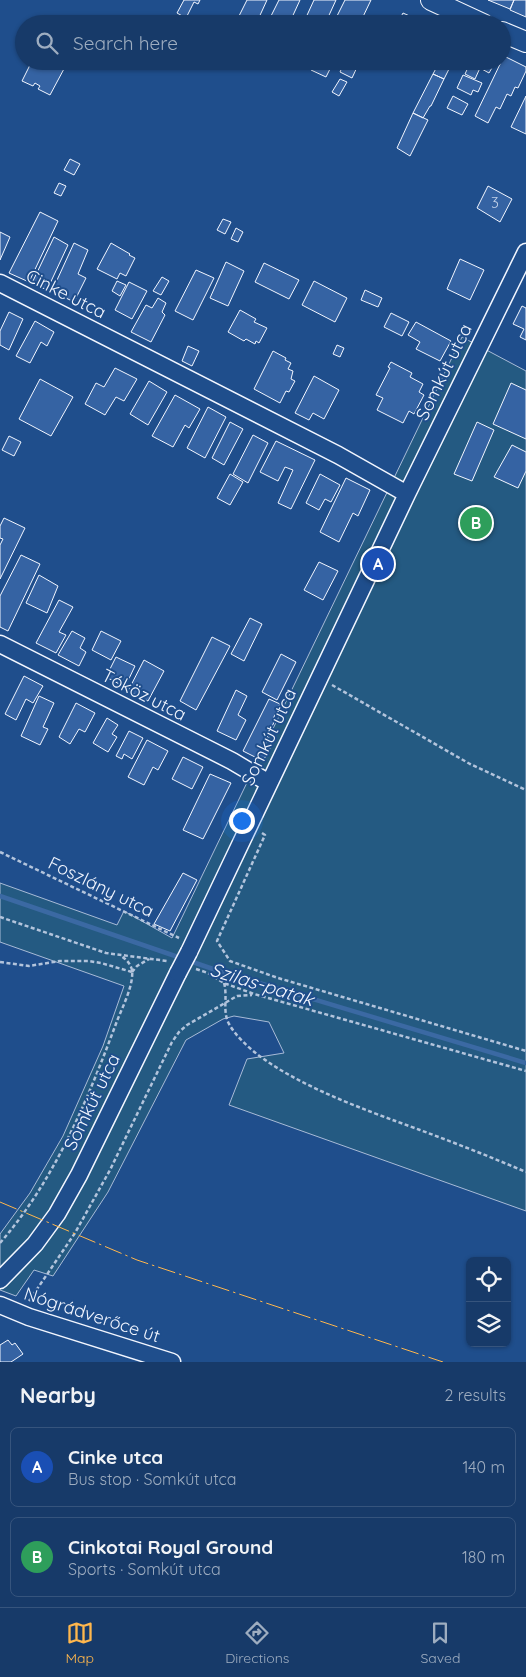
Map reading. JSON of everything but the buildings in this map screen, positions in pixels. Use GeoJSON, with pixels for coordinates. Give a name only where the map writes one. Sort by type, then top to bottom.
{"type":"FeatureCollection","features":[{"type":"Feature","properties":{"kind":"main road"},"geometry":{"type":"LineString","coordinates":[[431,0],[464,15]]}},
{"type":"Feature","properties":{"kind":"main road"},"geometry":{"type":"LineString","coordinates":[[511,36],[526,42]]}},
{"type":"Feature","properties":{"kind":"street","name":"Somkút utca"},"geometry":{"type":"LineString","coordinates":[[0,1280],[35,1244],[57,1214],[79,1175],[174,967],[190,948],[407,494],[526,252]]}},
{"type":"Feature","properties":{"kind":"street","name":"Cinke utca"},"geometry":{"type":"LineString","coordinates":[[0,283],[338,455],[407,494]]}},
{"type":"Feature","properties":{"kind":"street","name":"Tóköz utca"},"geometry":{"type":"LineString","coordinates":[[0,644],[232,761],[269,783]]}},
{"type":"Feature","properties":{"kind":"street","name":"Nógrádverőce út"},"geometry":{"type":"LineString","coordinates":[[0,1305],[19,1314],[172,1362]]}},
{"type":"Feature","properties":{"kind":"path"},"geometry":{"type":"LineString","coordinates":[[319,677],[470,764],[526,790]]}},
{"type":"Feature","properties":{"kind":"path"},"geometry":{"type":"LineString","coordinates":[[251,821],[265,835],[217,941],[230,961],[278,978],[526,1051]]}},
{"type":"Feature","properties":{"kind":"path","name":"Foszlány utca"},"geometry":{"type":"LineString","coordinates":[[0,852],[190,948]]}},
{"type":"Feature","properties":{"kind":"path"},"geometry":{"type":"LineString","coordinates":[[0,917],[106,953],[150,958],[174,967]]}},
{"type":"Feature","properties":{"kind":"path"},"geometry":{"type":"LineString","coordinates":[[120,955],[127,960],[132,972]]}},
{"type":"Feature","properties":{"kind":"path"},"geometry":{"type":"LineString","coordinates":[[0,1243],[30,1203],[71,1133],[104,1057],[129,990],[132,972],[137,966],[150,958]]}},
{"type":"Feature","properties":{"kind":"path"},"geometry":{"type":"LineString","coordinates":[[0,962],[30,966],[88,961],[132,972]]}},
{"type":"Feature","properties":{"kind":"path"},"geometry":{"type":"LineString","coordinates":[[202,971],[224,984],[254,994],[526,1071]]}},
{"type":"Feature","properties":{"kind":"path"},"geometry":{"type":"LineString","coordinates":[[224,984],[227,993],[224,1004],[228,1022],[240,1039],[279,1070],[374,1112],[526,1172]]}},
{"type":"Feature","properties":{"kind":"path"},"geometry":{"type":"LineString","coordinates":[[19,1314],[75,1233],[110,1170],[172,1042],[179,1032],[187,1025],[237,996],[254,994]]}},
{"type":"Feature","properties":{"kind":"shaded area"},"geometry":{"type":"Polygon","coordinates":[[[462,337],[526,371],[526,1211],[229,1105],[247,1059],[284,1053],[269,1022],[234,1016],[223,1019],[186,1040],[108,1192],[53,1276],[34,1270],[16,1296],[0,1290],[0,1234],[30,1193],[63,1136],[103,1046],[124,986],[0,942],[0,883],[117,925],[124,911],[172,938],[462,337]]]}},
{"type":"Feature","properties":{"kind":"waterway","name":"Szilas-patak"},"geometry":{"type":"LineString","coordinates":[[0,896],[213,969],[526,1063]]}},
{"type":"Feature","properties":{"kind":"power"},"geometry":{"type":"LineString","coordinates":[[0,1202],[137,1260],[443,1362]]}},
{"type":"Feature","properties":{"kind":"place","name":"Cinkotai Royal Ground"},"geometry":{"type":"Point","coordinates":[476,523]}},
{"type":"Feature","properties":{"kind":"place","name":"Cinke utca"},"geometry":{"type":"Point","coordinates":[378,564]}}]}
